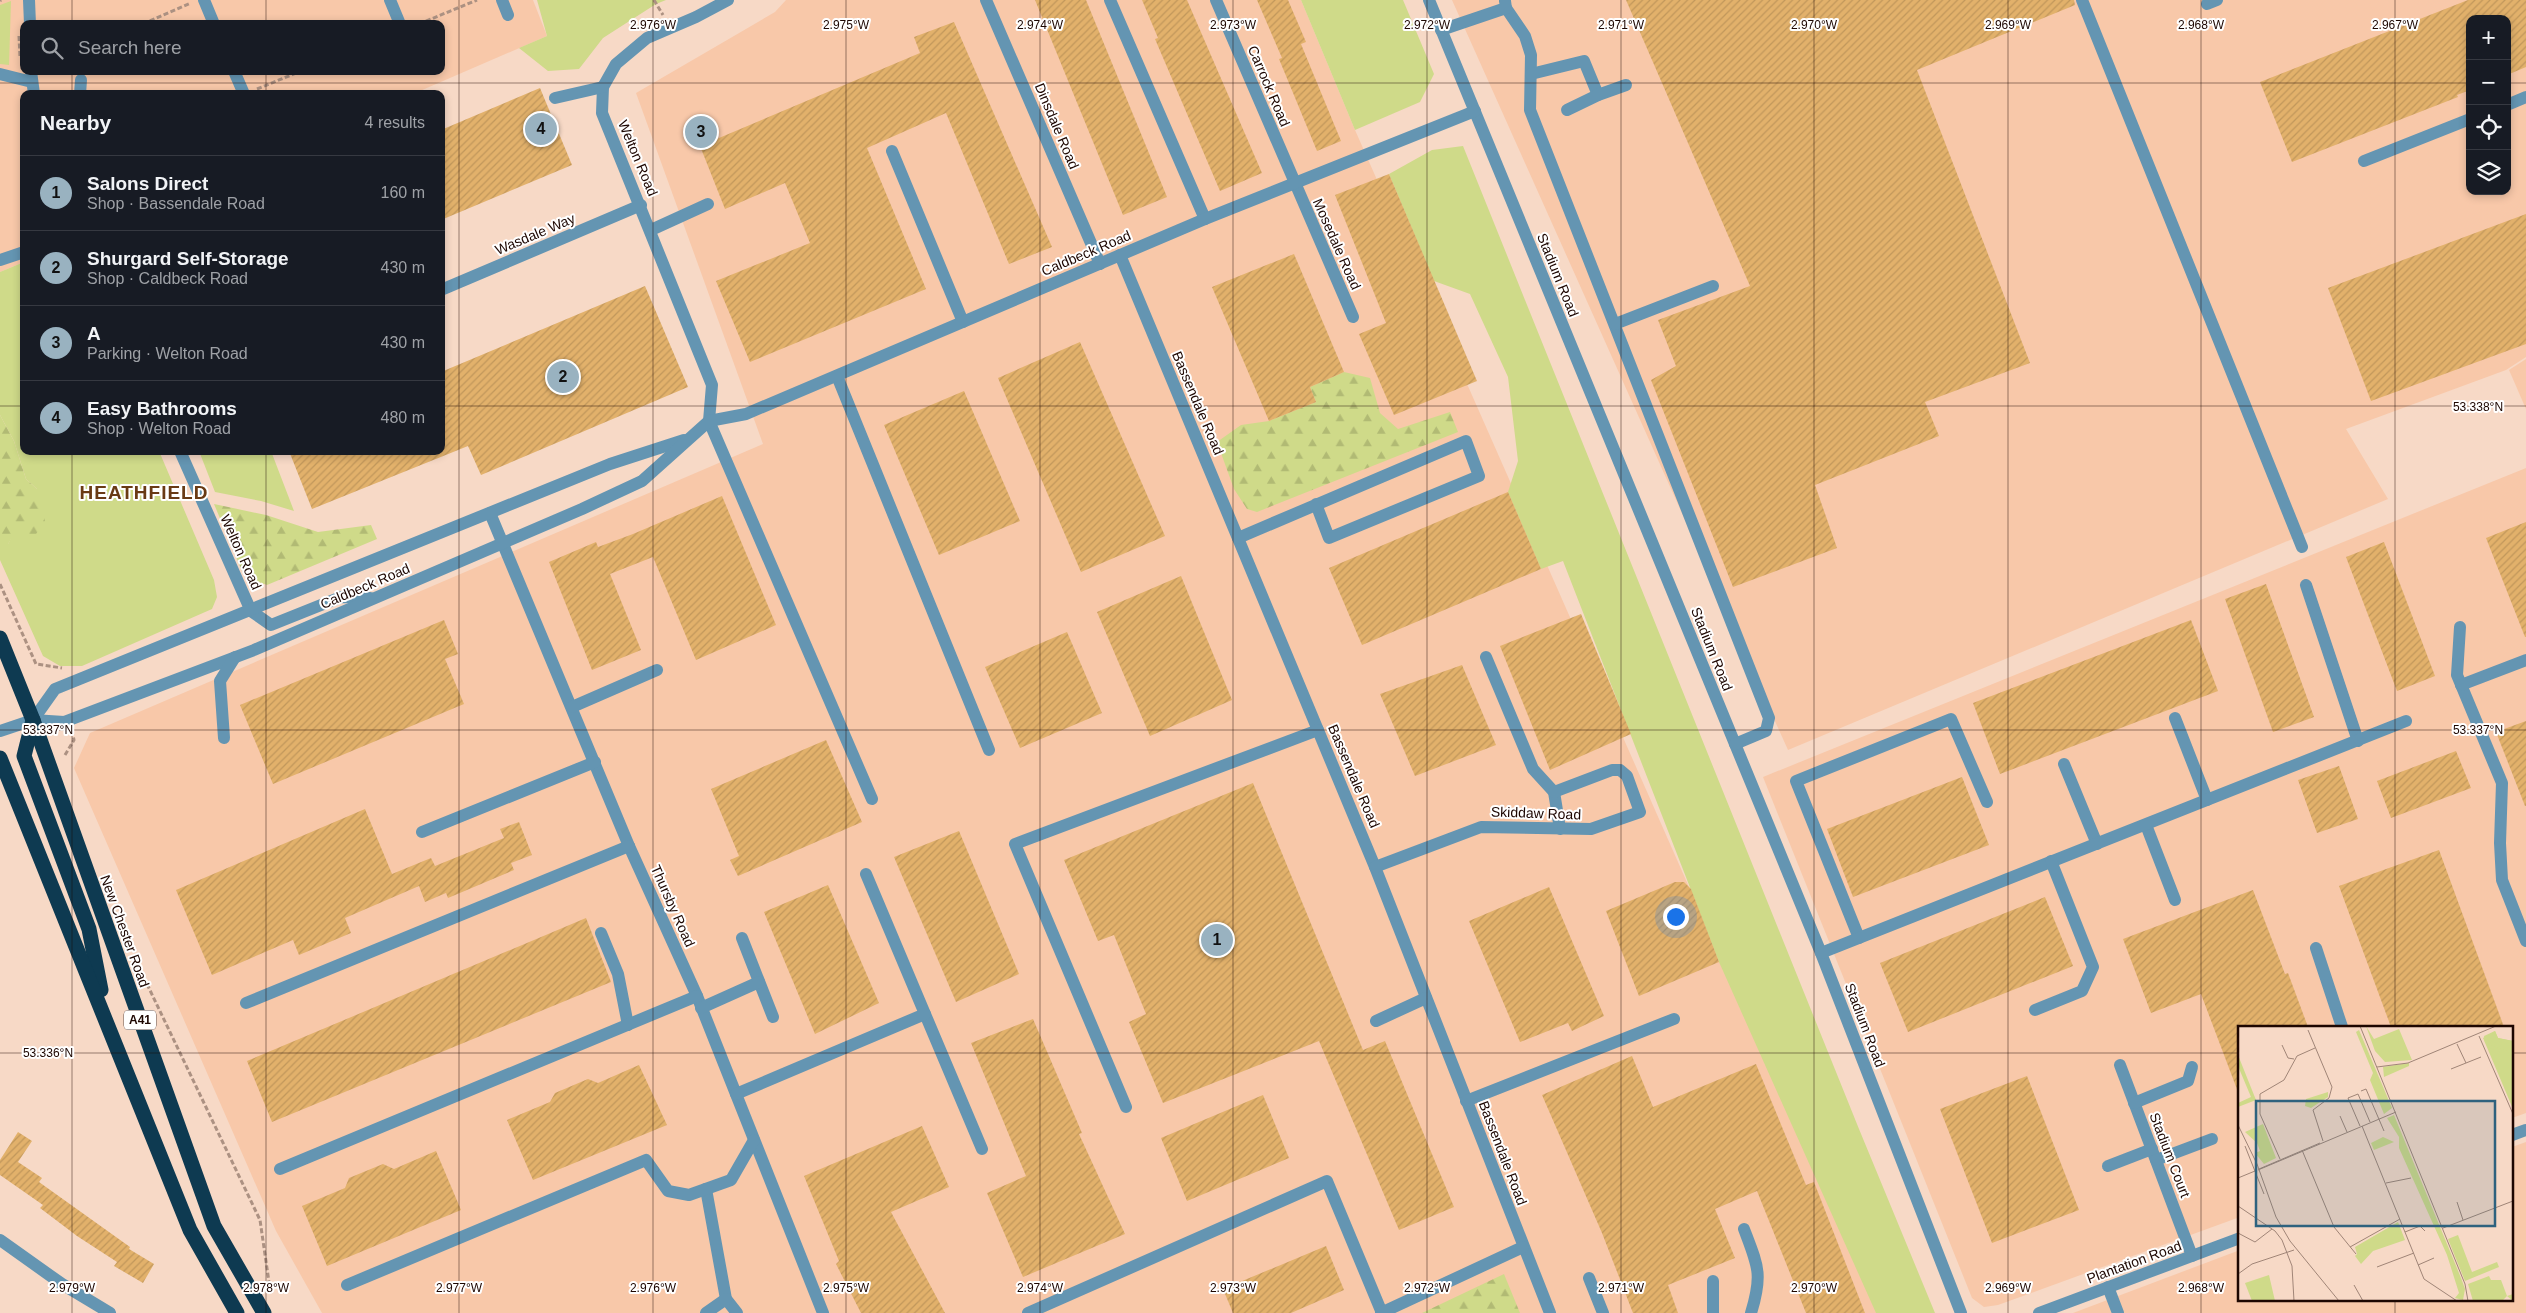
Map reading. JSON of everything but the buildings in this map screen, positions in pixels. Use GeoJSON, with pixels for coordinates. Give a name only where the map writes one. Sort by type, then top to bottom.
{"type":"FeatureCollection","features":[{"type":"Feature","properties":{"kind":"highway","name":"New Chester Road"},"geometry":{"type":"LineString","coordinates":[[0,638],[33,720],[214,1226],[264,1313]]}},
{"type":"Feature","properties":{"kind":"highway"},"geometry":{"type":"LineString","coordinates":[[33,720],[24,756],[89,929],[107,1023]]}},
{"type":"Feature","properties":{"kind":"highway","name":"A41"},"geometry":{"type":"LineString","coordinates":[[0,758],[190,1230],[237,1313]]}},
{"type":"Feature","properties":{"kind":"street"},"geometry":{"type":"LineString","coordinates":[[29,0],[30,20]]}},
{"type":"Feature","properties":{"kind":"street"},"geometry":{"type":"LineString","coordinates":[[204,0],[212,20]]}},
{"type":"Feature","properties":{"kind":"street"},"geometry":{"type":"LineString","coordinates":[[390,0],[398,20]]}},
{"type":"Feature","properties":{"kind":"street"},"geometry":{"type":"LineString","coordinates":[[502,0],[508,15]]}},
{"type":"Feature","properties":{"kind":"street","name":"Welton Road"},"geometry":{"type":"LineString","coordinates":[[710,421],[712,385],[641,204],[602,113],[603,86],[616,64],[647,38],[696,17],[728,0]]}},
{"type":"Feature","properties":{"kind":"street","name":"Dinsdale Road"},"geometry":{"type":"LineString","coordinates":[[986,0],[1100,264]]}},
{"type":"Feature","properties":{"kind":"street"},"geometry":{"type":"LineString","coordinates":[[1110,0],[1205,219]]}},
{"type":"Feature","properties":{"kind":"street","name":"Carrock Road"},"geometry":{"type":"LineString","coordinates":[[1216,0],[1294,183]]}},
{"type":"Feature","properties":{"kind":"street","name":"Stadium Road"},"geometry":{"type":"LineString","coordinates":[[1429,0],[1821,953],[1961,1313]]}},
{"type":"Feature","properties":{"kind":"street"},"geometry":{"type":"LineString","coordinates":[[2082,0],[2302,547]]}},
{"type":"Feature","properties":{"kind":"street"},"geometry":{"type":"LineString","coordinates":[[1441,30],[1505,4],[1525,36],[1532,56],[1530,110],[1769,718],[1766,730],[1735,744]]}},
{"type":"Feature","properties":{"kind":"street"},"geometry":{"type":"LineString","coordinates":[[1531,74],[1584,61],[1598,95]]}},
{"type":"Feature","properties":{"kind":"street"},"geometry":{"type":"LineString","coordinates":[[0,74],[32,82]]}},
{"type":"Feature","properties":{"kind":"street"},"geometry":{"type":"LineString","coordinates":[[237,75],[247,90]]}},
{"type":"Feature","properties":{"kind":"street"},"geometry":{"type":"LineString","coordinates":[[80,90],[81,80]]}},
{"type":"Feature","properties":{"kind":"street"},"geometry":{"type":"LineString","coordinates":[[1568,110],[1598,95],[1626,85]]}},
{"type":"Feature","properties":{"kind":"street"},"geometry":{"type":"LineString","coordinates":[[556,98],[603,86]]}},
{"type":"Feature","properties":{"kind":"street"},"geometry":{"type":"LineString","coordinates":[[2511,103],[2526,97]]}},
{"type":"Feature","properties":{"kind":"street","name":"Caldbeck Road"},"geometry":{"type":"LineString","coordinates":[[0,731],[33,720],[67,721],[235,657],[503,544],[642,481],[710,421],[746,414],[1205,219],[1475,111]]}},
{"type":"Feature","properties":{"kind":"street"},"geometry":{"type":"LineString","coordinates":[[2364,160],[2466,121]]}},
{"type":"Feature","properties":{"kind":"street"},"geometry":{"type":"LineString","coordinates":[[892,150],[963,322]]}},
{"type":"Feature","properties":{"kind":"street","name":"Mosedale Road"},"geometry":{"type":"LineString","coordinates":[[1294,183],[1353,317]]}},
{"type":"Feature","properties":{"kind":"street","name":"Wasdale Way"},"geometry":{"type":"LineString","coordinates":[[445,288],[641,204]]}},
{"type":"Feature","properties":{"kind":"street"},"geometry":{"type":"LineString","coordinates":[[651,230],[708,204]]}},
{"type":"Feature","properties":{"kind":"street"},"geometry":{"type":"LineString","coordinates":[[0,260],[20,253]]}},
{"type":"Feature","properties":{"kind":"street","name":"Bassendale Road"},"geometry":{"type":"LineString","coordinates":[[1120,255],[1375,867],[1550,1313]]}},
{"type":"Feature","properties":{"kind":"street"},"geometry":{"type":"LineString","coordinates":[[1615,324],[1713,286]]}},
{"type":"Feature","properties":{"kind":"street"},"geometry":{"type":"LineString","coordinates":[[837,376],[989,750]]}},
{"type":"Feature","properties":{"kind":"street"},"geometry":{"type":"LineString","coordinates":[[710,421],[872,799]]}},
{"type":"Feature","properties":{"kind":"street","name":"Caldbeck Road"},"geometry":{"type":"LineString","coordinates":[[33,720],[55,690],[610,464],[690,438]]}},
{"type":"Feature","properties":{"kind":"street"},"geometry":{"type":"LineString","coordinates":[[1238,538],[1316,504],[1466,440],[1480,476],[1330,538],[1316,504]]}},
{"type":"Feature","properties":{"kind":"street","name":"Welton Road"},"geometry":{"type":"LineString","coordinates":[[182,455],[251,611]]}},
{"type":"Feature","properties":{"kind":"street","name":"Thursby Road"},"geometry":{"type":"LineString","coordinates":[[490,513],[629,846],[699,1002],[823,1313]]}},
{"type":"Feature","properties":{"kind":"street"},"geometry":{"type":"LineString","coordinates":[[2306,585],[2358,741]]}},
{"type":"Feature","properties":{"kind":"street"},"geometry":{"type":"LineString","coordinates":[[251,611],[271,626],[341,597],[374,598]]}},
{"type":"Feature","properties":{"kind":"street"},"geometry":{"type":"LineString","coordinates":[[2460,627],[2457,675],[2502,783],[2500,843],[2502,880],[2526,941]]}},
{"type":"Feature","properties":{"kind":"street"},"geometry":{"type":"LineString","coordinates":[[1486,656],[1533,769],[1554,792],[1560,828]]}},
{"type":"Feature","properties":{"kind":"street"},"geometry":{"type":"LineString","coordinates":[[224,738],[220,681],[235,657]]}},
{"type":"Feature","properties":{"kind":"street"},"geometry":{"type":"LineString","coordinates":[[2461,685],[2526,660]]}},
{"type":"Feature","properties":{"kind":"street"},"geometry":{"type":"LineString","coordinates":[[572,707],[657,670]]}},
{"type":"Feature","properties":{"kind":"street"},"geometry":{"type":"LineString","coordinates":[[2175,718],[2207,800]]}},
{"type":"Feature","properties":{"kind":"street"},"geometry":{"type":"LineString","coordinates":[[1859,938],[1796,781],[1951,719],[1987,802]]}},
{"type":"Feature","properties":{"kind":"street"},"geometry":{"type":"LineString","coordinates":[[1821,953],[2406,722]]}},
{"type":"Feature","properties":{"kind":"street"},"geometry":{"type":"LineString","coordinates":[[1126,1107],[1015,844],[1318,730]]}},
{"type":"Feature","properties":{"kind":"street"},"geometry":{"type":"LineString","coordinates":[[422,832],[595,762]]}},
{"type":"Feature","properties":{"kind":"street"},"geometry":{"type":"LineString","coordinates":[[2064,764],[2097,844]]}},
{"type":"Feature","properties":{"kind":"street","name":"Skiddaw Road"},"geometry":{"type":"LineString","coordinates":[[1375,867],[1481,826],[1591,830],[1640,812],[1626,776],[1620,770],[1612,770],[1554,792]]}},
{"type":"Feature","properties":{"kind":"street"},"geometry":{"type":"LineString","coordinates":[[2146,825],[2175,900]]}},
{"type":"Feature","properties":{"kind":"street"},"geometry":{"type":"LineString","coordinates":[[246,1003],[629,846]]}},
{"type":"Feature","properties":{"kind":"street"},"geometry":{"type":"LineString","coordinates":[[2035,1010],[2082,991],[2093,967],[2052,862]]}},
{"type":"Feature","properties":{"kind":"street"},"geometry":{"type":"LineString","coordinates":[[866,874],[982,1149]]}},
{"type":"Feature","properties":{"kind":"street"},"geometry":{"type":"LineString","coordinates":[[602,933],[618,974],[628,1025]]}},
{"type":"Feature","properties":{"kind":"street"},"geometry":{"type":"LineString","coordinates":[[742,938],[773,1017]]}},
{"type":"Feature","properties":{"kind":"street"},"geometry":{"type":"LineString","coordinates":[[2316,948],[2342,1026]]}},
{"type":"Feature","properties":{"kind":"street"},"geometry":{"type":"LineString","coordinates":[[280,1169],[628,1025],[759,982]]}},
{"type":"Feature","properties":{"kind":"street"},"geometry":{"type":"LineString","coordinates":[[1376,1021],[1426,998]]}},
{"type":"Feature","properties":{"kind":"street"},"geometry":{"type":"LineString","coordinates":[[736,1094],[925,1014]]}},
{"type":"Feature","properties":{"kind":"street"},"geometry":{"type":"LineString","coordinates":[[1466,1101],[1674,1019]]}},
{"type":"Feature","properties":{"kind":"street","name":"Stadium Court"},"geometry":{"type":"LineString","coordinates":[[2120,1065],[2192,1256]]}},
{"type":"Feature","properties":{"kind":"street"},"geometry":{"type":"LineString","coordinates":[[2134,1103],[2188,1081],[2192,1067]]}},
{"type":"Feature","properties":{"kind":"street"},"geometry":{"type":"LineString","coordinates":[[2514,1134],[2526,1130]]}},
{"type":"Feature","properties":{"kind":"street"},"geometry":{"type":"LineString","coordinates":[[2108,1166],[2212,1139]]}},
{"type":"Feature","properties":{"kind":"street"},"geometry":{"type":"LineString","coordinates":[[347,1285],[646,1160],[668,1191],[689,1196],[731,1180],[754,1140]]}},
{"type":"Feature","properties":{"kind":"street"},"geometry":{"type":"LineString","coordinates":[[1028,1313],[1327,1181],[1382,1313],[1523,1247]]}},
{"type":"Feature","properties":{"kind":"street"},"geometry":{"type":"LineString","coordinates":[[706,1189],[726,1299],[737,1313]]}},
{"type":"Feature","properties":{"kind":"street"},"geometry":{"type":"LineString","coordinates":[[1744,1229],[1759,1269],[1759,1288],[1751,1313]]}},
{"type":"Feature","properties":{"kind":"street","name":"Plantation Road"},"geometry":{"type":"LineString","coordinates":[[2039,1313],[2238,1239]]}},
{"type":"Feature","properties":{"kind":"street"},"geometry":{"type":"LineString","coordinates":[[0,1240],[62,1284],[110,1313]]}},
{"type":"Feature","properties":{"kind":"street"},"geometry":{"type":"LineString","coordinates":[[1589,1278],[1603,1313]]}},
{"type":"Feature","properties":{"kind":"street"},"geometry":{"type":"LineString","coordinates":[[1713,1281],[1713,1313]]}},
{"type":"Feature","properties":{"kind":"street"},"geometry":{"type":"LineString","coordinates":[[2108,1287],[2118,1313]]}},
{"type":"Feature","properties":{"kind":"street"},"geometry":{"type":"LineString","coordinates":[[706,1313],[726,1299]]}},
{"type":"Feature","properties":{"kind":"path"},"geometry":{"type":"LineString","coordinates":[[152,20],[198,0]]}},
{"type":"Feature","properties":{"kind":"path"},"geometry":{"type":"LineString","coordinates":[[430,20],[477,0]]}},
{"type":"Feature","properties":{"kind":"path"},"geometry":{"type":"LineString","coordinates":[[253,90],[291,75]]}},
{"type":"Feature","properties":{"kind":"path"},"geometry":{"type":"LineString","coordinates":[[0,584],[36,664],[75,669],[80,680]]}},
{"type":"Feature","properties":{"kind":"path"},"geometry":{"type":"LineString","coordinates":[[65,760],[64,752],[74,740],[67,721]]}},
{"type":"Feature","properties":{"kind":"path"},"geometry":{"type":"LineString","coordinates":[[145,979],[260,1220],[271,1290]]}},
{"type":"Feature","properties":{"kind":"shaded area"},"geometry":{"type":"Polygon","coordinates":[[[0,0],[533,0],[547,36],[422,90],[20,90],[20,264],[0,272],[0,0]]]}},
{"type":"Feature","properties":{"kind":"shaded area"},"geometry":{"type":"Polygon","coordinates":[[[786,0],[1301,0],[1355,130],[1877,1313],[322,1313],[276,1231],[74,768],[90,733],[763,444],[636,93],[775,12],[786,0]]]}},
{"type":"Feature","properties":{"kind":"shaded area"},"geometry":{"type":"Polygon","coordinates":[[[1452,0],[2526,0],[2526,357],[2506,370],[2346,429],[2388,499],[1788,750],[1452,0]]]}},
{"type":"Feature","properties":{"kind":"shaded area"},"geometry":{"type":"Polygon","coordinates":[[[2526,359],[2526,409],[2509,370],[2526,359]]]}},
{"type":"Feature","properties":{"kind":"shaded area"},"geometry":{"type":"Polygon","coordinates":[[[2526,468],[2526,1113],[2514,1117],[2514,1026],[2238,1026],[2238,1218],[1998,1305],[1984,1307],[1972,1298],[1763,777],[2526,468]]]}},
{"type":"Feature","properties":{"kind":"shaded area"},"geometry":{"type":"Polygon","coordinates":[[[2526,1142],[2526,1313],[2073,1313],[2238,1251],[2238,1300],[2514,1300],[2514,1146],[2526,1142]]]}},
{"type":"Feature","properties":{"kind":"green space"},"geometry":{"type":"Polygon","coordinates":[[[537,0],[666,0],[656,4],[603,38],[579,69],[548,71],[519,48],[547,36],[537,0]]]}},
{"type":"Feature","properties":{"kind":"green space"},"geometry":{"type":"Polygon","coordinates":[[[1301,0],[1403,0],[1434,74],[1420,102],[1355,130],[1301,0]]]}},
{"type":"Feature","properties":{"kind":"green space"},"geometry":{"type":"Polygon","coordinates":[[[11,1],[9,65],[0,64],[0,5],[11,1]]]}},
{"type":"Feature","properties":{"kind":"green space"},"geometry":{"type":"Polygon","coordinates":[[[1463,146],[1935,1313],[1876,1313],[1719,962],[1563,561],[1541,569],[1508,492],[1518,461],[1508,377],[1470,294],[1434,281],[1389,174],[1432,150],[1463,146]]]}},
{"type":"Feature","properties":{"kind":"green space"},"geometry":{"type":"Polygon","coordinates":[[[20,264],[20,455],[161,455],[214,580],[217,597],[212,609],[82,666],[60,666],[43,656],[0,560],[0,544],[8,544],[37,489],[26,479],[14,441],[0,415],[0,272],[20,264]]]}},
{"type":"Feature","properties":{"kind":"green space"},"geometry":{"type":"Polygon","coordinates":[[[1344,372],[1370,378],[1380,413],[1398,429],[1450,412],[1458,432],[1257,512],[1247,509],[1234,489],[1217,442],[1241,425],[1269,421],[1316,402],[1310,387],[1344,372]]]}},
{"type":"Feature","properties":{"kind":"green space"},"geometry":{"type":"Polygon","coordinates":[[[0,415],[14,441],[26,479],[37,489],[45,521],[34,537],[15,533],[8,544],[0,544],[0,415]]]}},
{"type":"Feature","properties":{"kind":"green space"},"geometry":{"type":"Polygon","coordinates":[[[201,455],[273,455],[294,511],[261,501],[215,492],[201,455]]]}},
{"type":"Feature","properties":{"kind":"green space"},"geometry":{"type":"Polygon","coordinates":[[[214,504],[266,515],[318,532],[371,525],[377,539],[267,585],[253,580],[242,571],[214,504]]]}},
{"type":"Feature","properties":{"kind":"green space"},"geometry":{"type":"Polygon","coordinates":[[[1504,1274],[1520,1313],[1422,1313],[1504,1274]]]}},
{"type":"Feature","properties":{"kind":"place","name":"Easy Bathrooms"},"geometry":{"type":"Point","coordinates":[541,129]}},
{"type":"Feature","properties":{"kind":"place","name":"A"},"geometry":{"type":"Point","coordinates":[701,132]}},
{"type":"Feature","properties":{"kind":"place","name":"Shurgard Self-Storage"},"geometry":{"type":"Point","coordinates":[563,377]}},
{"type":"Feature","properties":{"kind":"place","name":"Salons Direct"},"geometry":{"type":"Point","coordinates":[1217,940]}},
{"type":"Feature","properties":{"kind":"district","name":"HEATHFIELD"},"geometry":{"type":"Point","coordinates":[144,492]}}]}
